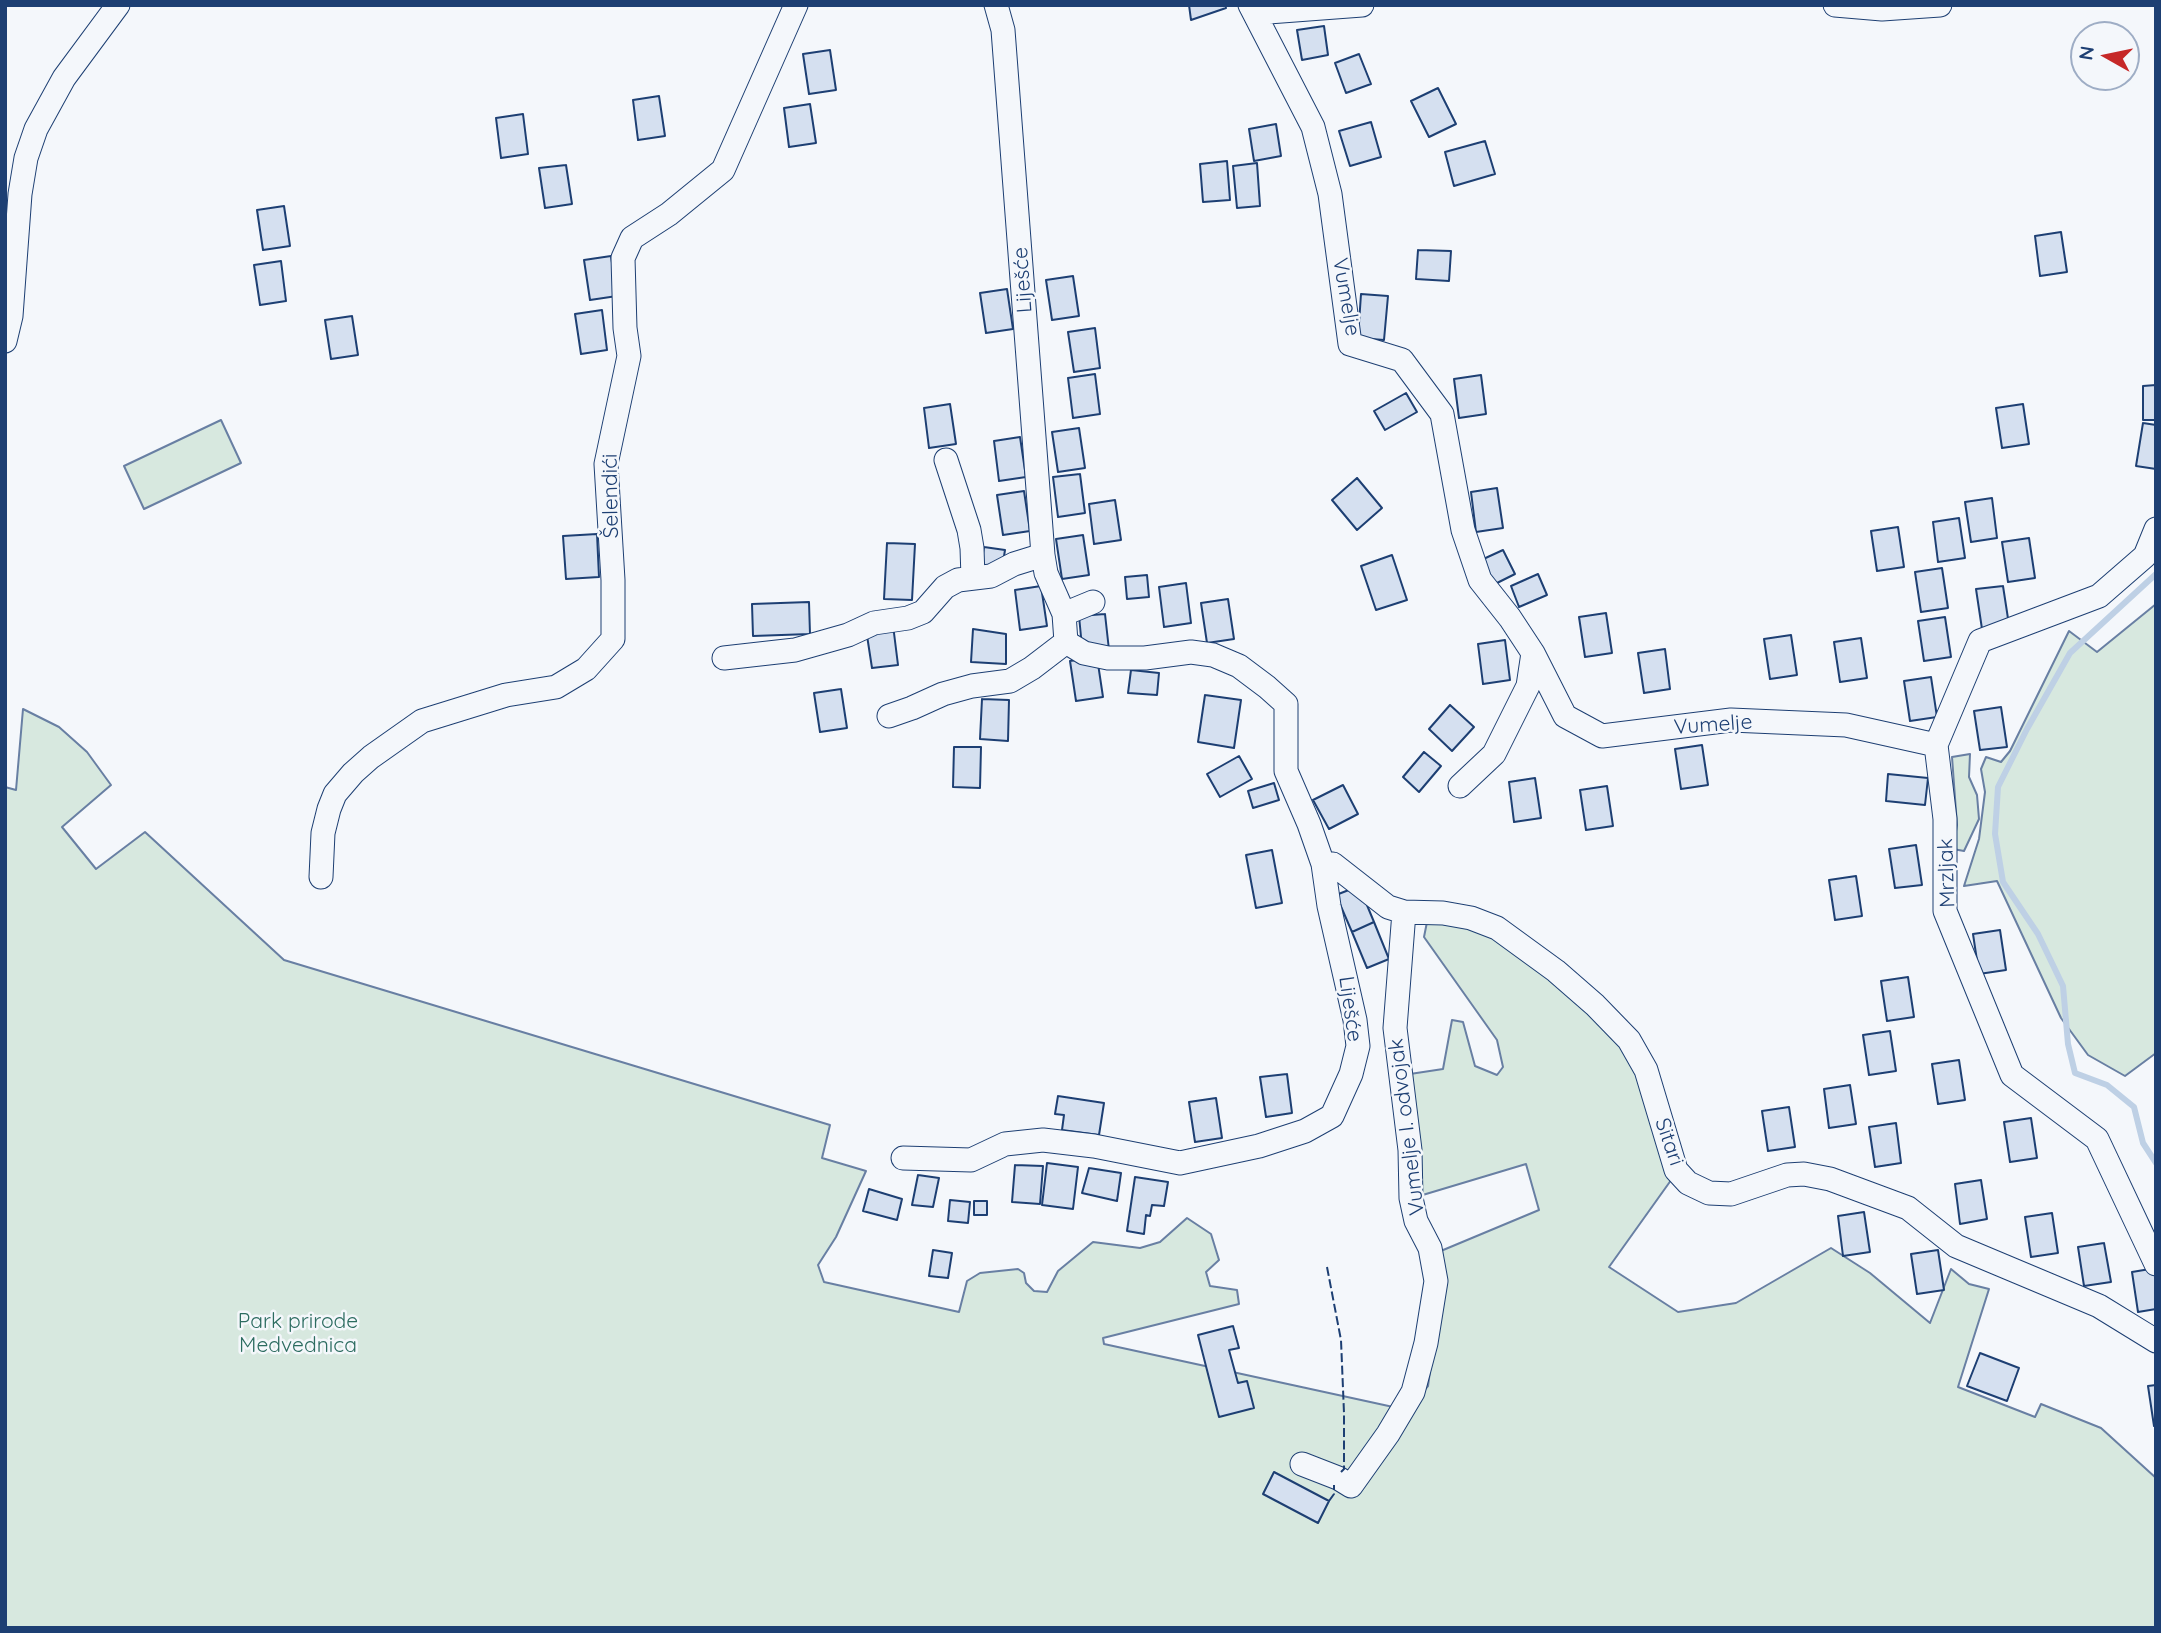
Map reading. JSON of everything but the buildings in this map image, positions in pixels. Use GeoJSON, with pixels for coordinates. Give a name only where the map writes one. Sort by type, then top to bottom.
{"type":"FeatureCollection","features":[{"type":"Feature","properties":{"kind":"street"},"geometry":{"type":"LineString","coordinates":[[5,341],[11,316],[20,194],[26,158],[36,129],[64,78],[118,5]]}},
{"type":"Feature","properties":{"kind":"street","name":"Šelendići"},"geometry":{"type":"LineString","coordinates":[[321,877],[323,833],[335,794],[371,757],[422,720],[506,695],[556,687],[586,669],[613,639],[614,580],[606,464],[629,356],[625,328],[623,258],[632,238],[669,214],[723,170],[796,5]]}},
{"type":"Feature","properties":{"kind":"street","name":"Liješće"},"geometry":{"type":"LineString","coordinates":[[903,1158],[971,1160],[1006,1144],[1044,1140],[1094,1146],[1180,1163],[1259,1146],[1305,1131],[1332,1116],[1351,1074],[1358,1046],[1323,864],[1286,771],[1286,704],[1239,666],[1213,655],[1191,652],[1145,658],[1108,658],[1084,653],[1066,642],[1063,614],[1046,573],[1042,555],[1003,30],[996,5]]}},
{"type":"Feature","properties":{"kind":"street"},"geometry":{"type":"LineString","coordinates":[[1252,9],[1362,5]]}},
{"type":"Feature","properties":{"kind":"street"},"geometry":{"type":"LineString","coordinates":[[1835,5],[1882,9],[1940,5]]}},
{"type":"Feature","properties":{"kind":"street","name":"Vumelje"},"geometry":{"type":"LineString","coordinates":[[1252,9],[1313,127],[1330,194],[1350,344],[1402,360],[1442,414],[1463,530],[1480,580],[1533,653],[1565,716],[1602,736],[1731,720],[1846,725],[1936,745]]}},
{"type":"Feature","properties":{"kind":"street"},"geometry":{"type":"LineString","coordinates":[[946,460],[969,530],[973,578]]}},
{"type":"Feature","properties":{"kind":"street","name":"Mrzljak"},"geometry":{"type":"LineString","coordinates":[[2156,529],[2145,556],[2099,596],[1980,641],[1936,745],[1945,819],[1945,911],[2012,1075],[2097,1139],[2156,1264]]}},
{"type":"Feature","properties":{"kind":"street"},"geometry":{"type":"LineString","coordinates":[[724,658],[795,650],[848,635],[874,623],[908,618],[923,612],[945,587],[958,580],[991,576],[1014,564],[1042,555]]}},
{"type":"Feature","properties":{"kind":"street"},"geometry":{"type":"LineString","coordinates":[[1063,614],[1093,602]]}},
{"type":"Feature","properties":{"kind":"street"},"geometry":{"type":"LineString","coordinates":[[889,716],[943,694],[1010,681],[1066,642]]}},
{"type":"Feature","properties":{"kind":"street"},"geometry":{"type":"LineString","coordinates":[[1460,786],[1494,754],[1528,686],[1533,653]]}},
{"type":"Feature","properties":{"kind":"street","name":"Sitari"},"geometry":{"type":"LineString","coordinates":[[1323,864],[1333,864],[1388,907],[1404,912],[1443,913],[1471,918],[1497,928],[1556,971],[1595,1005],[1629,1040],[1646,1070],[1676,1170],[1688,1183],[1709,1193],[1731,1194],[1787,1175],[1804,1174],[1830,1179],[1908,1208],[1956,1246],[2099,1306],[2156,1340]]}},
{"type":"Feature","properties":{"kind":"street","name":"Vumelje I. odvojak"},"geometry":{"type":"LineString","coordinates":[[1302,1464],[1351,1486],[1388,1434],[1413,1392],[1426,1343],[1436,1281],[1430,1248],[1416,1221],[1410,1198],[1410,1150],[1395,1028],[1404,912]]}},
{"type":"Feature","properties":{"kind":"green space"},"geometry":{"type":"Polygon","coordinates":[[[221,420],[241,463],[144,509],[124,466],[221,420]]]}},
{"type":"Feature","properties":{"kind":"green space"},"geometry":{"type":"Polygon","coordinates":[[[2156,604],[2156,1053],[2125,1076],[2088,1055],[2061,1018],[1997,881],[1964,886],[1979,839],[1985,792],[1981,769],[1986,757],[2001,762],[2010,751],[2069,631],[2097,652],[2156,604]]]}},
{"type":"Feature","properties":{"kind":"green space","name":"Park prirode Medvednica"},"geometry":{"type":"Polygon","coordinates":[[[23,709],[59,727],[87,752],[111,785],[62,827],[96,869],[145,832],[284,960],[830,1125],[822,1158],[866,1171],[836,1237],[818,1265],[824,1282],[959,1312],[967,1281],[980,1273],[1018,1269],[1024,1273],[1026,1283],[1034,1291],[1047,1292],[1058,1271],[1093,1242],[1140,1248],[1160,1242],[1187,1218],[1211,1234],[1219,1260],[1206,1272],[1210,1286],[1237,1290],[1239,1304],[1103,1338],[1104,1344],[1407,1410],[1428,1386],[1436,1327],[1436,1253],[1539,1210],[1526,1164],[1416,1197],[1410,1074],[1443,1069],[1452,1020],[1463,1022],[1475,1066],[1497,1075],[1503,1067],[1497,1040],[1424,937],[1427,922],[1439,918],[1490,933],[1560,984],[1626,1048],[1674,1176],[1609,1267],[1678,1312],[1736,1303],[1831,1248],[1870,1273],[1930,1323],[1951,1269],[1969,1284],[1989,1289],[1958,1387],[2035,1417],[2041,1404],[2101,1428],[2156,1478],[2156,1628],[5,1628],[5,787],[16,790],[23,709]]]}},
{"type":"Feature","properties":{"kind":"green space"},"geometry":{"type":"Polygon","coordinates":[[[1970,754],[1969,777],[1977,795],[1979,819],[1964,851],[1953,849],[1957,825],[1952,757],[1970,754]]]}},
{"type":"Feature","properties":{"kind":"waterway"},"geometry":{"type":"LineString","coordinates":[[2156,574],[2070,653],[1998,787],[1995,834],[2003,882],[2038,934],[2063,986],[2068,1044],[2075,1073],[2107,1085],[2134,1107],[2143,1143],[2156,1163]]}},
{"type":"Feature","properties":{"kind":"fence"},"geometry":{"type":"LineString","coordinates":[[1327,1267],[1341,1340],[1344,1413],[1344,1469],[1341,1472]]}},
{"type":"Feature","properties":{"kind":"fence"},"geometry":{"type":"LineString","coordinates":[[1329,1501],[1334,1494],[1334,1485]]}}]}
